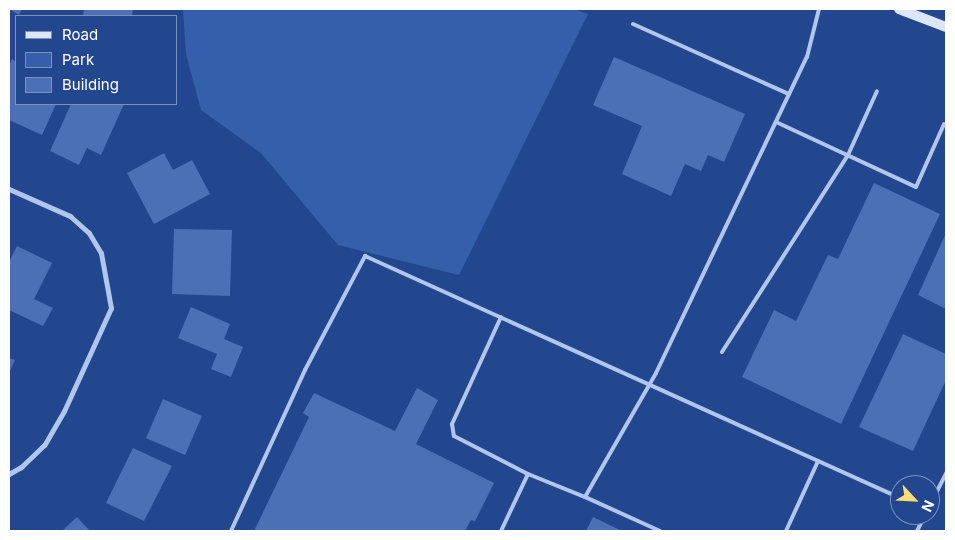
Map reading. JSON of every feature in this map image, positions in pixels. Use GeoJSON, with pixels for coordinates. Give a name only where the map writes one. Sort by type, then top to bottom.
{"type":"FeatureCollection","features":[{"type":"Feature","properties":{"kind":"main road"},"geometry":{"type":"LineString","coordinates":[[899,9],[946,28]]}},
{"type":"Feature","properties":{"kind":"street"},"geometry":{"type":"LineString","coordinates":[[9,189],[70,216],[89,233],[101,253],[110,308],[64,411],[44,445],[21,467],[9,474]]}},
{"type":"Feature","properties":{"kind":"lane"},"geometry":{"type":"LineString","coordinates":[[586,497],[649,385],[790,94],[807,57],[819,9]]}},
{"type":"Feature","properties":{"kind":"lane"},"geometry":{"type":"LineString","coordinates":[[633,24],[790,94]]}},
{"type":"Feature","properties":{"kind":"lane"},"geometry":{"type":"LineString","coordinates":[[722,352],[848,155],[877,90]]}},
{"type":"Feature","properties":{"kind":"lane"},"geometry":{"type":"LineString","coordinates":[[776,122],[916,187],[944,124]]}},
{"type":"Feature","properties":{"kind":"lane"},"geometry":{"type":"LineString","coordinates":[[231,531],[306,370],[365,256],[890,493]]}},
{"type":"Feature","properties":{"kind":"lane"},"geometry":{"type":"LineString","coordinates":[[501,317],[452,424],[454,436],[528,474],[586,497],[660,531]]}},
{"type":"Feature","properties":{"kind":"lane"},"geometry":{"type":"LineString","coordinates":[[786,531],[818,461]]}},
{"type":"Feature","properties":{"kind":"lane"},"geometry":{"type":"LineString","coordinates":[[940,485],[946,473]]}},
{"type":"Feature","properties":{"kind":"lane"},"geometry":{"type":"LineString","coordinates":[[501,531],[528,474]]}},
{"type":"Feature","properties":{"kind":"green space"},"geometry":{"type":"Polygon","coordinates":[[[183,9],[574,9],[588,14],[459,275],[338,245],[261,153],[201,110],[186,54],[183,9]]]}},
{"type":"Feature","properties":{"kind":"building"},"geometry":{"type":"Polygon","coordinates":[[[9,9],[22,9],[19,15],[9,9]]]}},
{"type":"Feature","properties":{"kind":"building"},"geometry":{"type":"Polygon","coordinates":[[[84,9],[133,9],[132,15],[83,15],[84,9]]]}},
{"type":"Feature","properties":{"kind":"building"},"geometry":{"type":"Polygon","coordinates":[[[614,57],[745,114],[724,162],[708,155],[701,171],[685,164],[671,196],[622,174],[642,126],[593,105],[614,57]]]}},
{"type":"Feature","properties":{"kind":"building"},"geometry":{"type":"Polygon","coordinates":[[[12,59],[15,61],[15,105],[56,105],[42,135],[9,120],[9,66],[12,59]]]}},
{"type":"Feature","properties":{"kind":"building"},"geometry":{"type":"Polygon","coordinates":[[[71,105],[124,105],[101,155],[87,148],[79,165],[50,151],[71,105]]]}},
{"type":"Feature","properties":{"kind":"building"},"geometry":{"type":"Polygon","coordinates":[[[164,153],[173,170],[192,160],[210,194],[154,224],[127,173],[164,153]]]}},
{"type":"Feature","properties":{"kind":"building"},"geometry":{"type":"Polygon","coordinates":[[[874,183],[940,214],[841,424],[742,377],[774,310],[796,321],[828,255],[838,259],[874,183]]]}},
{"type":"Feature","properties":{"kind":"building"},"geometry":{"type":"Polygon","coordinates":[[[174,229],[232,230],[230,296],[172,294],[174,229]]]}},
{"type":"Feature","properties":{"kind":"building"},"geometry":{"type":"Polygon","coordinates":[[[946,233],[946,309],[918,295],[946,233]]]}},
{"type":"Feature","properties":{"kind":"building"},"geometry":{"type":"Polygon","coordinates":[[[17,246],[52,263],[34,299],[53,308],[43,326],[9,310],[9,262],[17,246]]]}},
{"type":"Feature","properties":{"kind":"building"},"geometry":{"type":"Polygon","coordinates":[[[191,307],[230,324],[224,339],[243,347],[231,377],[211,369],[217,354],[178,338],[191,307]]]}},
{"type":"Feature","properties":{"kind":"building"},"geometry":{"type":"Polygon","coordinates":[[[903,334],[946,354],[946,380],[913,451],[859,427],[903,334]]]}},
{"type":"Feature","properties":{"kind":"building"},"geometry":{"type":"Polygon","coordinates":[[[9,358],[15,360],[9,373],[9,358]]]}},
{"type":"Feature","properties":{"kind":"building"},"geometry":{"type":"Polygon","coordinates":[[[417,388],[438,400],[416,444],[494,483],[475,521],[471,520],[465,531],[254,531],[309,417],[303,413],[314,393],[395,431],[417,388]]]}},
{"type":"Feature","properties":{"kind":"building"},"geometry":{"type":"Polygon","coordinates":[[[163,399],[202,416],[185,455],[146,438],[163,399]]]}},
{"type":"Feature","properties":{"kind":"building"},"geometry":{"type":"Polygon","coordinates":[[[133,448],[172,466],[144,521],[106,503],[133,448]]]}},
{"type":"Feature","properties":{"kind":"building"},"geometry":{"type":"Polygon","coordinates":[[[77,517],[90,531],[62,531],[77,517]]]}},
{"type":"Feature","properties":{"kind":"building"},"geometry":{"type":"Polygon","coordinates":[[[593,517],[622,531],[586,531],[593,517]]]}}]}
